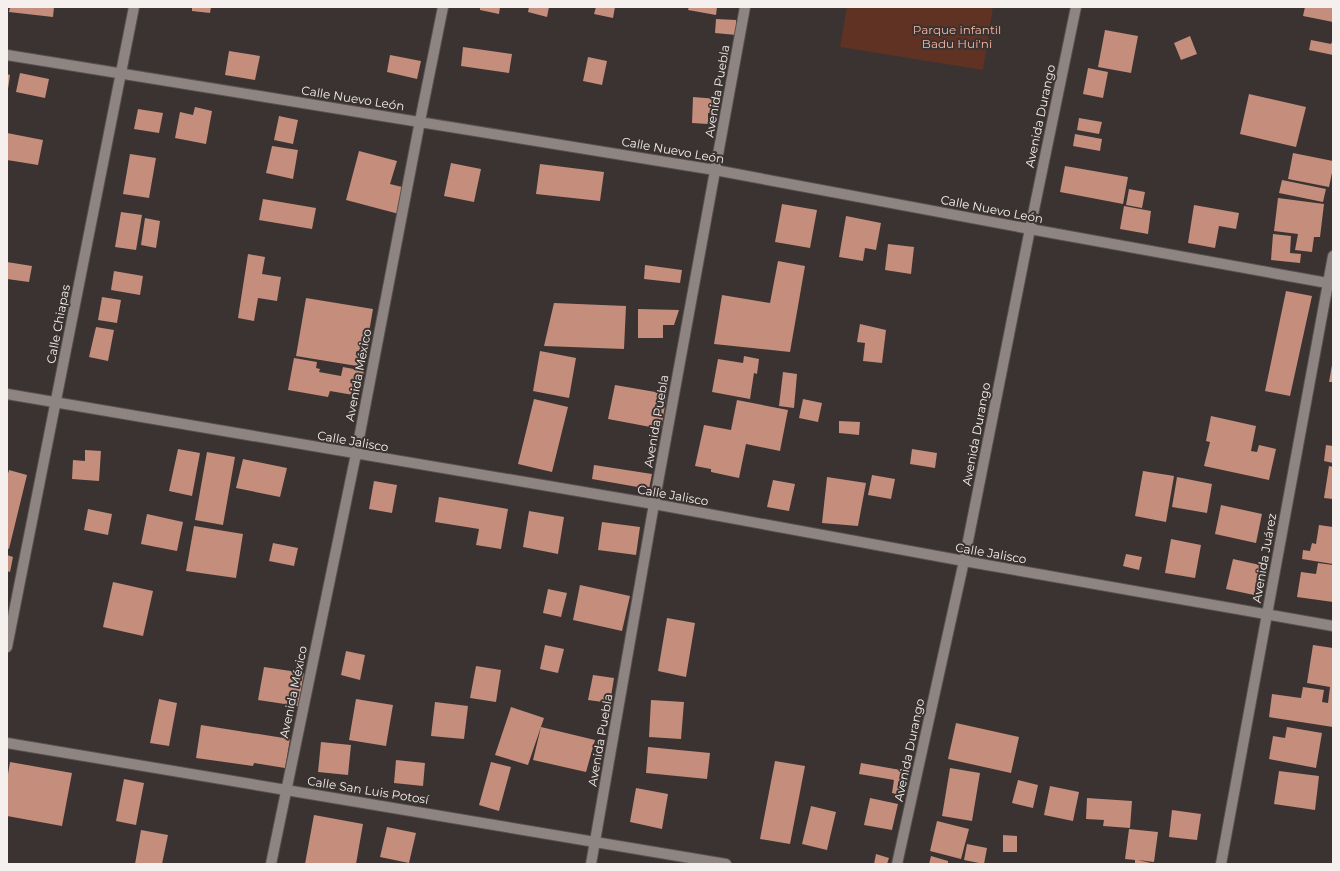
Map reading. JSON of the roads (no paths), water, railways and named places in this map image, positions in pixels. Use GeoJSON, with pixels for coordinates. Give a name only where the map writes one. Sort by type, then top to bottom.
{"type":"FeatureCollection","features":[{"type":"Feature","properties":{"kind":"street","name":"Calle Chiapas"},"geometry":{"type":"LineString","coordinates":[[7,647],[134,7]]}},
{"type":"Feature","properties":{"kind":"street","name":"Avenida México"},"geometry":{"type":"LineString","coordinates":[[271,864],[356,454],[443,7]]}},
{"type":"Feature","properties":{"kind":"street","name":"Avenida Puebla"},"geometry":{"type":"LineString","coordinates":[[591,864],[654,504],[745,7]]}},
{"type":"Feature","properties":{"kind":"street","name":"Avenida Durango"},"geometry":{"type":"LineString","coordinates":[[897,864],[964,562],[1076,7]]}},
{"type":"Feature","properties":{"kind":"street","name":"Calle Nuevo León"},"geometry":{"type":"LineString","coordinates":[[7,55],[715,170],[1331,283]]}},
{"type":"Feature","properties":{"kind":"street","name":"Avenida Juárez"},"geometry":{"type":"LineString","coordinates":[[1220,864],[1331,283],[1333,256]]}},
{"type":"Feature","properties":{"kind":"street","name":"Calle Jalisco"},"geometry":{"type":"LineString","coordinates":[[7,394],[654,504],[964,562],[1333,626]]}},
{"type":"Feature","properties":{"kind":"street","name":"Calle San Luis Potosí"},"geometry":{"type":"LineString","coordinates":[[7,743],[726,864]]}},
{"type":"Feature","properties":{"kind":"park label","name":"Parque infantil Badu Hui'ni"},"geometry":{"type":"Point","coordinates":[957,36]}}]}
